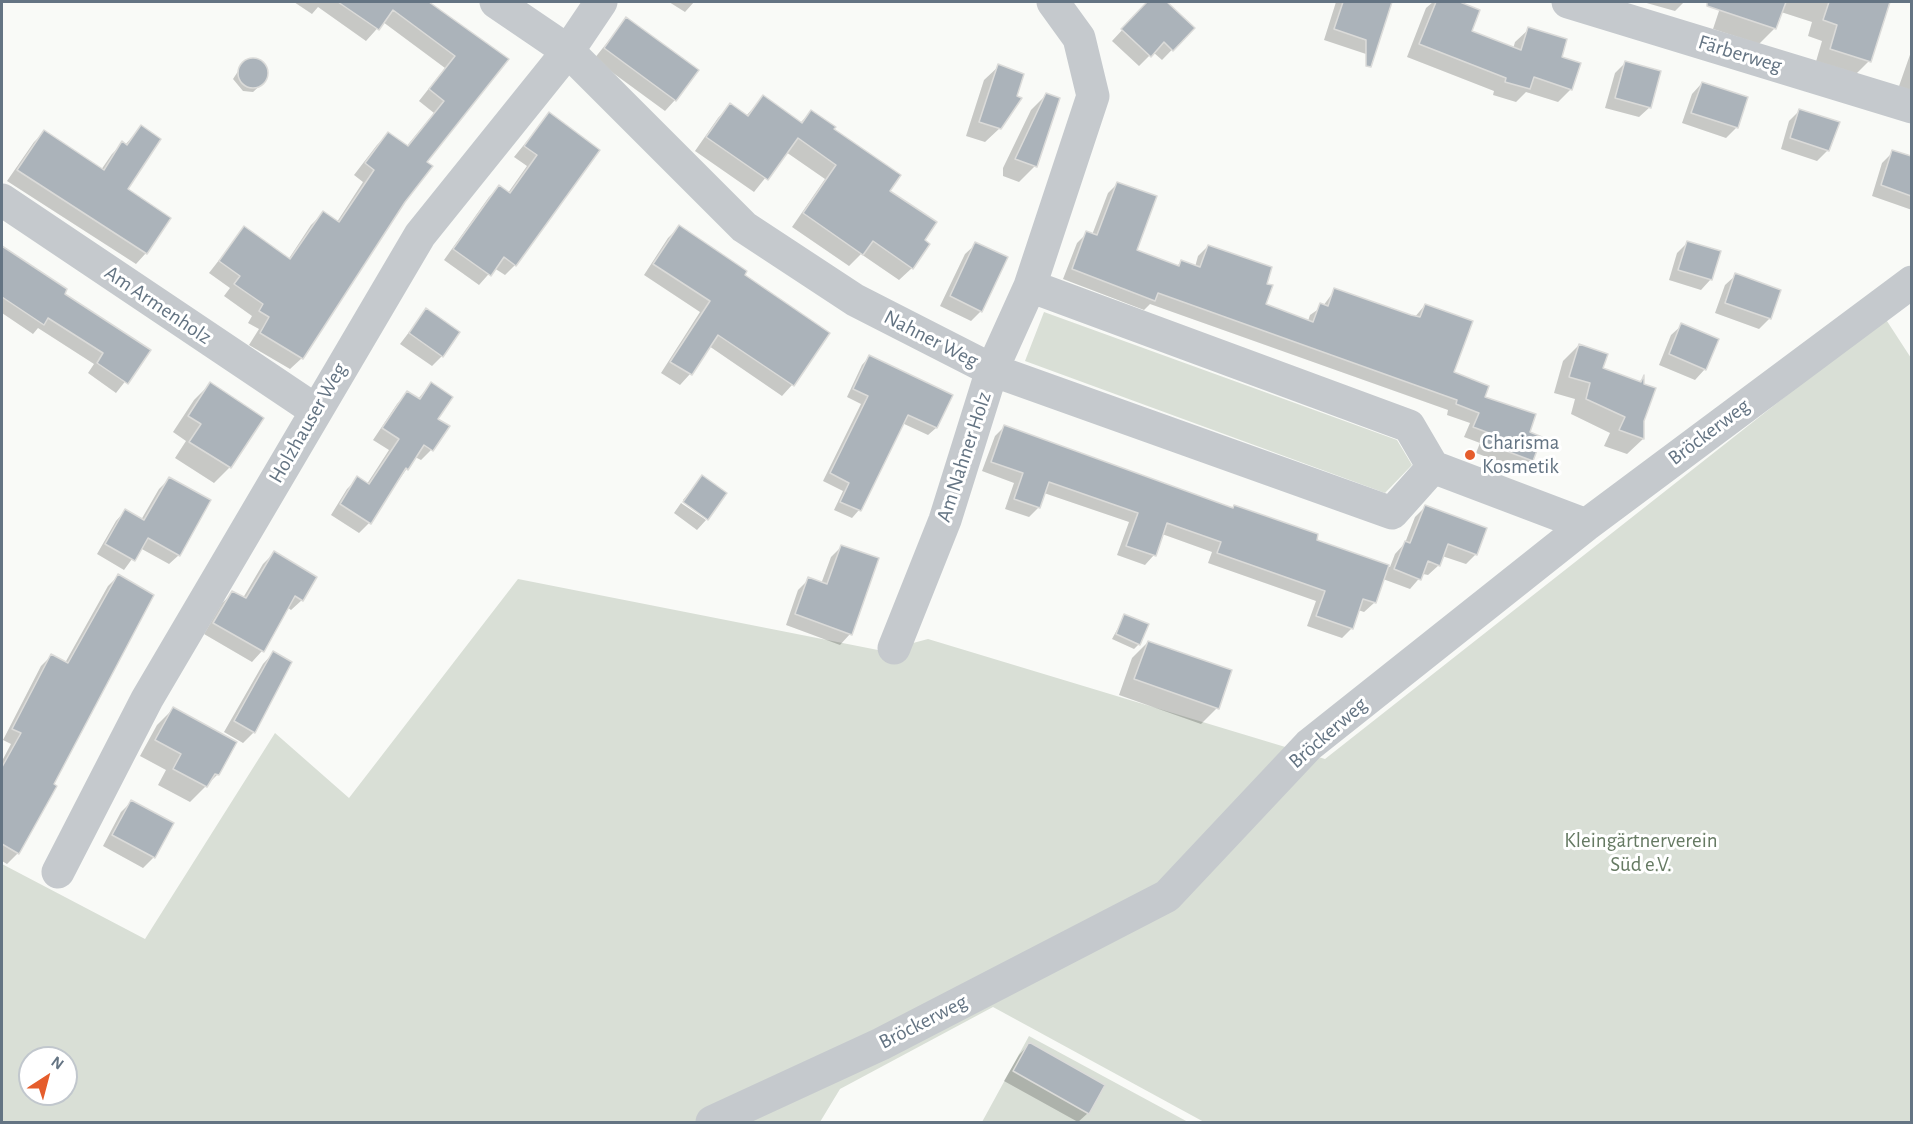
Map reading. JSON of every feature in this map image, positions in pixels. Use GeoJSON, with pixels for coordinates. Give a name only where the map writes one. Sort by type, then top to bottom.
{"type":"FeatureCollection","features":[{"type":"Feature","properties":{"kind":"street","name":"Nahner Weg"},"geometry":{"type":"LineString","coordinates":[[496,2],[568,51],[744,227],[855,300],[992,370],[1392,513],[1433,467]]}},
{"type":"Feature","properties":{"kind":"street","name":"Holzhauser Weg"},"geometry":{"type":"LineString","coordinates":[[58,872],[147,699],[420,235],[568,51],[601,2]]}},
{"type":"Feature","properties":{"kind":"street","name":"Am Nahner Holz"},"geometry":{"type":"LineString","coordinates":[[894,648],[945,520],[992,370],[1030,286],[1093,96],[1079,38],[1053,2]]}},
{"type":"Feature","properties":{"kind":"street","name":"Färberweg"},"geometry":{"type":"LineString","coordinates":[[1568,2],[1911,107]]}},
{"type":"Feature","properties":{"kind":"street","name":"Am Armenholz"},"geometry":{"type":"LineString","coordinates":[[2,200],[315,410]]}},
{"type":"Feature","properties":{"kind":"street","name":"Bröckerweg"},"geometry":{"type":"LineString","coordinates":[[712,1122],[880,1044],[1167,896],[1309,745],[1587,525],[1911,282]]}},
{"type":"Feature","properties":{"kind":"street"},"geometry":{"type":"LineString","coordinates":[[1030,286],[1409,426],[1433,467],[1587,525]]}},
{"type":"Feature","properties":{"kind":"green space"},"geometry":{"type":"Polygon","coordinates":[[[1044,312],[1397,440],[1412,465],[1385,493],[1025,361],[1044,312]]]}},
{"type":"Feature","properties":{"kind":"green space","name":"Kleingärtnerverein Süd e.V."},"geometry":{"type":"Polygon","coordinates":[[[1885,318],[1911,358],[1911,1122],[1204,1122],[993,1007],[840,1089],[820,1122],[2,1122],[2,864],[145,939],[275,733],[349,798],[518,579],[883,651],[928,639],[1325,759],[1885,318]]]}},
{"type":"Feature","properties":{"kind":"green space"},"geometry":{"type":"Polygon","coordinates":[[[1029,1036],[1188,1122],[982,1122],[1029,1036]]]}},
{"type":"Feature","properties":{"kind":"building"},"geometry":{"type":"Polygon","coordinates":[[[338,2],[429,2],[509,59],[427,162],[433,166],[405,202],[303,359],[260,333],[269,317],[259,311],[263,304],[234,284],[240,276],[219,261],[244,226],[290,259],[323,211],[339,222],[374,170],[365,163],[388,132],[408,146],[444,101],[429,89],[455,56],[393,10],[379,30],[338,2]]]}},
{"type":"Feature","properties":{"kind":"building"},"geometry":{"type":"Polygon","coordinates":[[[1147,2],[1167,2],[1195,28],[1173,51],[1164,42],[1151,57],[1121,29],[1147,2]]]}},
{"type":"Feature","properties":{"kind":"building"},"geometry":{"type":"Polygon","coordinates":[[[1343,2],[1392,2],[1371,67],[1366,66],[1366,40],[1334,29],[1343,2]]]}},
{"type":"Feature","properties":{"kind":"building"},"geometry":{"type":"Polygon","coordinates":[[[1436,2],[1460,2],[1480,10],[1472,31],[1521,50],[1528,27],[1567,39],[1562,57],[1581,63],[1572,90],[1534,77],[1530,89],[1505,82],[1506,78],[1419,44],[1436,2]]]}},
{"type":"Feature","properties":{"kind":"building"},"geometry":{"type":"Polygon","coordinates":[[[1707,2],[1786,2],[1776,29],[1707,6],[1707,2]]]}},
{"type":"Feature","properties":{"kind":"building"},"geometry":{"type":"Polygon","coordinates":[[[1829,2],[1890,2],[1871,62],[1830,49],[1837,25],[1823,20],[1829,2]]]}},
{"type":"Feature","properties":{"kind":"building"},"geometry":{"type":"Polygon","coordinates":[[[626,17],[699,70],[676,101],[604,48],[626,17]]]}},
{"type":"Feature","properties":{"kind":"building"},"geometry":{"type":"Polygon","coordinates":[[[253,58],[259,59],[267,67],[267,79],[259,87],[253,88],[247,87],[239,79],[238,73],[239,67],[247,59],[253,58]]]}},
{"type":"Feature","properties":{"kind":"building"},"geometry":{"type":"Polygon","coordinates":[[[1625,61],[1661,71],[1651,108],[1615,98],[1625,61]]]}},
{"type":"Feature","properties":{"kind":"building"},"geometry":{"type":"Polygon","coordinates":[[[998,64],[1024,74],[1017,96],[1022,98],[1001,129],[979,122],[998,64]]]}},
{"type":"Feature","properties":{"kind":"building"},"geometry":{"type":"Polygon","coordinates":[[[1702,82],[1748,97],[1738,128],[1691,113],[1702,82]]]}},
{"type":"Feature","properties":{"kind":"building"},"geometry":{"type":"Polygon","coordinates":[[[1046,93],[1060,98],[1037,167],[1015,159],[1046,93]]]}},
{"type":"Feature","properties":{"kind":"building"},"geometry":{"type":"Polygon","coordinates":[[[763,95],[802,123],[811,110],[836,127],[834,129],[901,175],[890,191],[937,222],[925,240],[930,244],[913,269],[873,241],[863,255],[803,213],[836,165],[798,138],[768,180],[706,137],[730,103],[748,116],[763,95]]]}},
{"type":"Feature","properties":{"kind":"building"},"geometry":{"type":"Polygon","coordinates":[[[1799,109],[1840,122],[1829,151],[1790,138],[1799,109]]]}},
{"type":"Feature","properties":{"kind":"building"},"geometry":{"type":"Polygon","coordinates":[[[549,112],[600,150],[516,266],[504,257],[491,276],[453,249],[499,185],[510,193],[537,155],[524,146],[549,112]]]}},
{"type":"Feature","properties":{"kind":"building"},"geometry":{"type":"Polygon","coordinates":[[[141,125],[161,139],[128,189],[171,218],[147,254],[17,170],[44,130],[104,170],[122,141],[127,145],[141,125]]]}},
{"type":"Feature","properties":{"kind":"building"},"geometry":{"type":"Polygon","coordinates":[[[1892,150],[1911,156],[1911,196],[1881,185],[1892,150]]]}},
{"type":"Feature","properties":{"kind":"building"},"geometry":{"type":"Polygon","coordinates":[[[1117,182],[1157,196],[1137,250],[1179,266],[1181,260],[1200,267],[1208,245],[1272,267],[1267,284],[1273,285],[1266,304],[1313,322],[1320,303],[1328,306],[1334,288],[1411,315],[1420,317],[1425,304],[1473,321],[1454,372],[1489,386],[1485,397],[1536,414],[1530,432],[1542,437],[1533,461],[1485,443],[1489,433],[1473,427],[1479,413],[1456,404],[1457,400],[1158,293],[1155,301],[1072,269],[1086,231],[1097,235],[1117,182]]]}},
{"type":"Feature","properties":{"kind":"building"},"geometry":{"type":"Polygon","coordinates":[[[679,225],[747,271],[745,275],[830,333],[794,386],[718,335],[692,375],[670,362],[710,301],[653,264],[679,225]]]}},
{"type":"Feature","properties":{"kind":"building"},"geometry":{"type":"Polygon","coordinates":[[[1687,241],[1721,251],[1712,280],[1678,270],[1687,241]]]}},
{"type":"Feature","properties":{"kind":"building"},"geometry":{"type":"Polygon","coordinates":[[[975,242],[1008,257],[982,312],[950,296],[975,242]]]}},
{"type":"Feature","properties":{"kind":"building"},"geometry":{"type":"Polygon","coordinates":[[[2,246],[67,289],[65,294],[151,350],[128,384],[97,363],[103,353],[48,318],[44,325],[2,297],[2,246]]]}},
{"type":"Feature","properties":{"kind":"building"},"geometry":{"type":"Polygon","coordinates":[[[1735,273],[1781,290],[1771,319],[1725,303],[1735,273]]]}},
{"type":"Feature","properties":{"kind":"building"},"geometry":{"type":"Polygon","coordinates":[[[426,308],[460,332],[443,357],[409,333],[426,308]]]}},
{"type":"Feature","properties":{"kind":"building"},"geometry":{"type":"Polygon","coordinates":[[[1681,323],[1719,339],[1706,370],[1669,354],[1681,323]]]}},
{"type":"Feature","properties":{"kind":"building"},"geometry":{"type":"Polygon","coordinates":[[[1579,344],[1608,354],[1603,368],[1641,382],[1644,375],[1644,384],[1656,388],[1644,421],[1644,439],[1619,430],[1625,417],[1586,399],[1590,383],[1569,377],[1579,344]]]}},
{"type":"Feature","properties":{"kind":"building"},"geometry":{"type":"Polygon","coordinates":[[[869,355],[953,395],[937,428],[908,415],[861,511],[840,502],[849,483],[830,473],[868,396],[853,389],[869,355]]]}},
{"type":"Feature","properties":{"kind":"building"},"geometry":{"type":"Polygon","coordinates":[[[210,382],[264,418],[231,468],[189,442],[201,424],[188,416],[210,382]]]}},
{"type":"Feature","properties":{"kind":"building"},"geometry":{"type":"Polygon","coordinates":[[[431,382],[453,397],[438,419],[450,426],[433,451],[424,445],[408,470],[406,468],[371,524],[340,504],[357,476],[369,484],[399,439],[382,428],[407,391],[420,399],[431,382]]]}},
{"type":"Feature","properties":{"kind":"building"},"geometry":{"type":"Polygon","coordinates":[[[1004,425],[1233,508],[1234,505],[1318,534],[1317,540],[1389,565],[1376,603],[1363,599],[1353,629],[1316,616],[1325,591],[1217,553],[1221,542],[1167,523],[1156,556],[1126,546],[1138,513],[1049,482],[1040,508],[1014,499],[1023,473],[991,462],[1004,425]]]}},
{"type":"Feature","properties":{"kind":"building"},"geometry":{"type":"Polygon","coordinates":[[[702,475],[727,493],[708,520],[683,502],[702,475]]]}},
{"type":"Feature","properties":{"kind":"building"},"geometry":{"type":"Polygon","coordinates":[[[169,477],[211,500],[180,556],[148,538],[135,561],[105,544],[125,509],[144,520],[169,477]]]}},
{"type":"Feature","properties":{"kind":"building"},"geometry":{"type":"Polygon","coordinates":[[[1425,505],[1487,528],[1477,555],[1448,544],[1440,566],[1428,561],[1421,580],[1394,569],[1405,541],[1410,543],[1425,505]]]}},
{"type":"Feature","properties":{"kind":"building"},"geometry":{"type":"Polygon","coordinates":[[[841,545],[879,558],[852,635],[795,614],[808,577],[827,584],[841,545]]]}},
{"type":"Feature","properties":{"kind":"building"},"geometry":{"type":"Polygon","coordinates":[[[274,551],[317,577],[303,601],[295,596],[264,652],[213,623],[232,591],[246,598],[274,551]]]}},
{"type":"Feature","properties":{"kind":"building"},"geometry":{"type":"Polygon","coordinates":[[[118,574],[154,595],[54,784],[57,786],[19,854],[2,844],[2,767],[21,733],[12,729],[51,654],[68,663],[118,574]]]}},
{"type":"Feature","properties":{"kind":"building"},"geometry":{"type":"Polygon","coordinates":[[[1124,614],[1149,624],[1140,645],[1116,634],[1124,614]]]}},
{"type":"Feature","properties":{"kind":"building"},"geometry":{"type":"Polygon","coordinates":[[[1148,641],[1232,670],[1219,709],[1134,679],[1148,641]]]}},
{"type":"Feature","properties":{"kind":"building"},"geometry":{"type":"Polygon","coordinates":[[[273,651],[292,662],[255,733],[234,721],[273,651]]]}},
{"type":"Feature","properties":{"kind":"building"},"geometry":{"type":"Polygon","coordinates":[[[173,707],[237,742],[219,775],[215,774],[207,787],[173,769],[181,754],[155,740],[173,707]]]}},
{"type":"Feature","properties":{"kind":"building"},"geometry":{"type":"Polygon","coordinates":[[[131,800],[174,823],[155,858],[112,835],[131,800]]]}},
{"type":"Feature","properties":{"kind":"building"},"geometry":{"type":"Polygon","coordinates":[[[1029,1042],[1105,1085],[1089,1114],[1013,1071],[1029,1042]]]}},
{"type":"Feature","properties":{"kind":"place","name":"Charisma Kosmetik"},"geometry":{"type":"Point","coordinates":[1470,455]}}]}
